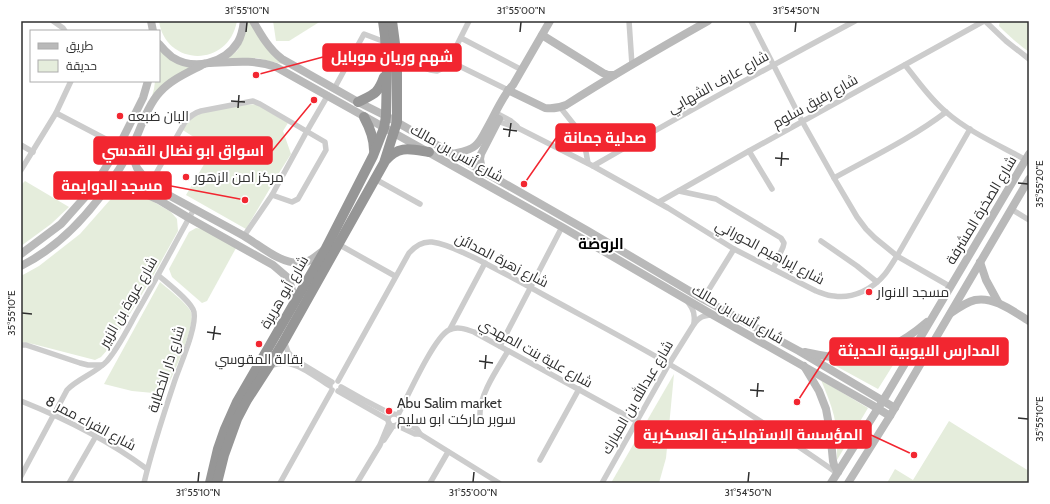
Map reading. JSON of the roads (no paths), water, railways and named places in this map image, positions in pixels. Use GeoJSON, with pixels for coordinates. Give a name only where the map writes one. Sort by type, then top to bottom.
{"type":"FeatureCollection","features":[{"type":"Feature","properties":{"kind":"highway","name":"شارع أبو هريرة"},"geometry":{"type":"LineString","coordinates":[[210,483],[218,449],[231,415],[325,250],[373,156],[384,128],[386,116],[387,70],[383,21]]}},
{"type":"Feature","properties":{"kind":"highway","name":"شارع أبو هريرة"},"geometry":{"type":"LineString","coordinates":[[217,483],[236,419],[284,341],[384,163],[397,122],[397,59],[392,21]]}},
{"type":"Feature","properties":{"kind":"highway"},"geometry":{"type":"LineString","coordinates":[[358,102],[375,94],[380,88],[387,70]]}},
{"type":"Feature","properties":{"kind":"highway"},"geometry":{"type":"LineString","coordinates":[[364,117],[373,138],[373,156]]}},
{"type":"Feature","properties":{"kind":"highway"},"geometry":{"type":"LineString","coordinates":[[384,163],[396,151],[411,149],[429,152]]}},
{"type":"Feature","properties":{"kind":"main road"},"geometry":{"type":"LineString","coordinates":[[21,266],[44,253],[68,233],[106,190],[130,150],[150,107],[158,94],[174,81],[207,63],[221,58],[230,51],[238,42],[243,31],[244,21]]}},
{"type":"Feature","properties":{"kind":"main road","name":"شارع أنس بن مالك"},"geometry":{"type":"LineString","coordinates":[[253,21],[274,53],[282,59],[334,89],[397,122],[703,299],[799,351],[895,408]]}},
{"type":"Feature","properties":{"kind":"main road"},"geometry":{"type":"LineString","coordinates":[[482,171],[480,159],[481,154],[496,117],[550,21]]}},
{"type":"Feature","properties":{"kind":"main road"},"geometry":{"type":"LineString","coordinates":[[511,89],[546,108],[566,105],[614,75],[708,21]]}},
{"type":"Feature","properties":{"kind":"main road"},"geometry":{"type":"LineString","coordinates":[[542,35],[603,73],[614,75]]}},
{"type":"Feature","properties":{"kind":"main road","name":"شارع أنس بن مالك"},"geometry":{"type":"LineString","coordinates":[[160,45],[172,57],[182,62],[193,64],[258,62],[267,63],[276,67],[562,227],[890,416]]}},
{"type":"Feature","properties":{"kind":"main road"},"geometry":{"type":"LineString","coordinates":[[21,254],[61,224],[93,188],[119,146],[142,98],[148,82]]}},
{"type":"Feature","properties":{"kind":"main road"},"geometry":{"type":"LineString","coordinates":[[452,154],[475,146],[496,117]]}},
{"type":"Feature","properties":{"kind":"main road"},"geometry":{"type":"LineString","coordinates":[[130,150],[137,168],[150,184],[244,236],[274,255],[295,263],[302,263],[308,262],[325,250]]}},
{"type":"Feature","properties":{"kind":"main road","name":"شارع الصخرة المشرفة"},"geometry":{"type":"LineString","coordinates":[[831,483],[951,287],[1027,157]]}},
{"type":"Feature","properties":{"kind":"main road","name":"شارع الصخرة المشرفة"},"geometry":{"type":"LineString","coordinates":[[848,483],[895,408],[1029,179]]}},
{"type":"Feature","properties":{"kind":"main road"},"geometry":{"type":"LineString","coordinates":[[106,190],[126,186],[135,188],[159,200],[273,265],[287,277],[295,301]]}},
{"type":"Feature","properties":{"kind":"main road"},"geometry":{"type":"LineString","coordinates":[[980,262],[986,280],[998,302]]}},
{"type":"Feature","properties":{"kind":"main road"},"geometry":{"type":"LineString","coordinates":[[950,313],[976,300],[998,302],[1029,322]]}},
{"type":"Feature","properties":{"kind":"main road"},"geometry":{"type":"LineString","coordinates":[[799,351],[850,358],[866,356],[898,344],[932,318]]}},
{"type":"Feature","properties":{"kind":"main road"},"geometry":{"type":"LineString","coordinates":[[804,366],[823,399],[830,431],[832,461],[837,472]]}},
{"type":"Feature","properties":{"kind":"street"},"geometry":{"type":"LineString","coordinates":[[53,21],[64,30]]}},
{"type":"Feature","properties":{"kind":"street"},"geometry":{"type":"LineString","coordinates":[[397,59],[430,70],[437,71],[443,68],[449,61],[469,21]]}},
{"type":"Feature","properties":{"kind":"street"},"geometry":{"type":"LineString","coordinates":[[629,21],[632,65]]}},
{"type":"Feature","properties":{"kind":"street"},"geometry":{"type":"LineString","coordinates":[[751,21],[802,121],[857,217],[866,229],[897,256],[951,287]]}},
{"type":"Feature","properties":{"kind":"street","name":"شارع عارف الشهابي"},"geometry":{"type":"LineString","coordinates":[[591,165],[855,21]]}},
{"type":"Feature","properties":{"kind":"street"},"geometry":{"type":"LineString","coordinates":[[984,21],[1029,59]]}},
{"type":"Feature","properties":{"kind":"street","name":"شارع رفيق سلوم"},"geometry":{"type":"LineString","coordinates":[[659,202],[984,21]]}},
{"type":"Feature","properties":{"kind":"street"},"geometry":{"type":"LineString","coordinates":[[334,89],[364,34],[385,42]]}},
{"type":"Feature","properties":{"kind":"street"},"geometry":{"type":"LineString","coordinates":[[461,38],[522,70]]}},
{"type":"Feature","properties":{"kind":"street"},"geometry":{"type":"LineString","coordinates":[[449,61],[511,89]]}},
{"type":"Feature","properties":{"kind":"street"},"geometry":{"type":"LineString","coordinates":[[905,65],[935,102],[946,112],[970,129],[1027,157]]}},
{"type":"Feature","properties":{"kind":"street"},"geometry":{"type":"LineString","coordinates":[[21,170],[56,113],[71,82]]}},
{"type":"Feature","properties":{"kind":"street"},"geometry":{"type":"LineString","coordinates":[[244,236],[272,195],[328,95]]}},
{"type":"Feature","properties":{"kind":"street"},"geometry":{"type":"LineString","coordinates":[[150,184],[185,122],[195,113],[249,102],[257,102],[325,142],[326,150],[298,199],[292,202],[272,195]]}},
{"type":"Feature","properties":{"kind":"street"},"geometry":{"type":"LineString","coordinates":[[560,107],[583,136],[591,165]]}},
{"type":"Feature","properties":{"kind":"street"},"geometry":{"type":"LineString","coordinates":[[834,178],[908,137],[946,112]]}},
{"type":"Feature","properties":{"kind":"street"},"geometry":{"type":"LineString","coordinates":[[56,113],[119,146]]}},
{"type":"Feature","properties":{"kind":"street","name":"شارع إبراهيم الحوراني"},"geometry":{"type":"LineString","coordinates":[[496,117],[591,165],[659,202],[734,249],[816,291],[835,297],[862,292],[877,282],[884,275],[897,256],[970,129]]}},
{"type":"Feature","properties":{"kind":"street"},"geometry":{"type":"LineString","coordinates":[[21,145],[33,152]]}},
{"type":"Feature","properties":{"kind":"street"},"geometry":{"type":"LineString","coordinates":[[749,151],[772,189]]}},
{"type":"Feature","properties":{"kind":"street"},"geometry":{"type":"LineString","coordinates":[[375,179],[420,204]]}},
{"type":"Feature","properties":{"kind":"street"},"geometry":{"type":"LineString","coordinates":[[679,191],[716,199],[781,238],[784,243],[783,247],[773,269]]}},
{"type":"Feature","properties":{"kind":"street","name":"شارع عروة بن الزبير"},"geometry":{"type":"LineString","coordinates":[[21,476],[69,388],[106,362],[119,344],[194,209]]}},
{"type":"Feature","properties":{"kind":"street"},"geometry":{"type":"LineString","coordinates":[[1011,209],[1029,220]]}},
{"type":"Feature","properties":{"kind":"street"},"geometry":{"type":"LineString","coordinates":[[500,346],[562,227]]}},
{"type":"Feature","properties":{"kind":"street"},"geometry":{"type":"LineString","coordinates":[[821,241],[877,282]]}},
{"type":"Feature","properties":{"kind":"street","name":"شارع زهرة المدائن"},"geometry":{"type":"LineString","coordinates":[[280,483],[409,253],[413,248],[425,242],[432,242],[451,247],[485,263],[669,364],[734,404],[837,472]]}},
{"type":"Feature","properties":{"kind":"street"},"geometry":{"type":"LineString","coordinates":[[338,244],[396,276]]}},
{"type":"Feature","properties":{"kind":"street"},"geometry":{"type":"LineString","coordinates":[[703,299],[734,249]]}},
{"type":"Feature","properties":{"kind":"street"},"geometry":{"type":"LineString","coordinates":[[396,416],[434,347],[440,338],[450,329],[485,263]]}},
{"type":"Feature","properties":{"kind":"street","name":"شارع دار الخطابة"},"geometry":{"type":"LineString","coordinates":[[144,483],[168,400],[191,334],[194,321],[194,312],[191,305],[158,275]]}},
{"type":"Feature","properties":{"kind":"street"},"geometry":{"type":"LineString","coordinates":[[686,299],[694,312],[694,324]]}},
{"type":"Feature","properties":{"kind":"street"},"geometry":{"type":"LineString","coordinates":[[694,324],[703,316],[713,315]]}},
{"type":"Feature","properties":{"kind":"street","name":"شارع عبدالله بن المبارك"},"geometry":{"type":"LineString","coordinates":[[602,483],[636,421],[694,324]]}},
{"type":"Feature","properties":{"kind":"street","name":"شارع علية بنت المهدي"},"geometry":{"type":"LineString","coordinates":[[450,329],[466,328],[636,421]]}},
{"type":"Feature","properties":{"kind":"street"},"geometry":{"type":"LineString","coordinates":[[284,341],[288,352],[294,359],[391,423],[415,434],[420,434]]}},
{"type":"Feature","properties":{"kind":"street"},"geometry":{"type":"LineString","coordinates":[[21,344],[80,363],[95,366],[102,365]]}},
{"type":"Feature","properties":{"kind":"street"},"geometry":{"type":"LineString","coordinates":[[480,415],[480,404],[483,396],[508,351]]}},
{"type":"Feature","properties":{"kind":"street"},"geometry":{"type":"LineString","coordinates":[[269,366],[284,363],[301,368],[396,416],[417,429],[420,434],[499,483]]}},
{"type":"Feature","properties":{"kind":"street"},"geometry":{"type":"LineString","coordinates":[[540,460],[579,389]]}},
{"type":"Feature","properties":{"kind":"street","name":"شارع الفراء ممر 8"},"geometry":{"type":"LineString","coordinates":[[21,401],[54,414],[96,436],[147,469]]}},
{"type":"Feature","properties":{"kind":"street"},"geometry":{"type":"LineString","coordinates":[[357,483],[380,445],[391,423],[389,415],[396,416]]}},
{"type":"Feature","properties":{"kind":"street"},"geometry":{"type":"LineString","coordinates":[[391,423],[399,422],[396,416]]}},
{"type":"Feature","properties":{"kind":"street"},"geometry":{"type":"LineString","coordinates":[[69,483],[96,436]]}},
{"type":"Feature","properties":{"kind":"street"},"geometry":{"type":"LineString","coordinates":[[430,483],[448,452]]}},
{"type":"Feature","properties":{"kind":"place","name":"شهم وريان موبايل"},"geometry":{"type":"Point","coordinates":[256,75]}},
{"type":"Feature","properties":{"kind":"place","name":"اسواق ابو نضال القدسي"},"geometry":{"type":"Point","coordinates":[314,100]}},
{"type":"Feature","properties":{"kind":"place","name":"البان ضبعه"},"geometry":{"type":"Point","coordinates":[120,116]}},
{"type":"Feature","properties":{"kind":"place","name":"مركز امن الزهور"},"geometry":{"type":"Point","coordinates":[186,177]}},
{"type":"Feature","properties":{"kind":"place","name":"صدلية جمانة"},"geometry":{"type":"Point","coordinates":[524,184]}},
{"type":"Feature","properties":{"kind":"place","name":"مسجد الدوايمة"},"geometry":{"type":"Point","coordinates":[245,200]}},
{"type":"Feature","properties":{"kind":"place","name":"مسجد الانوار"},"geometry":{"type":"Point","coordinates":[869,292]}},
{"type":"Feature","properties":{"kind":"place","name":"بقالة المقوسي"},"geometry":{"type":"Point","coordinates":[259,344]}},
{"type":"Feature","properties":{"kind":"place","name":"المدارس الايوبية الحديثة"},"geometry":{"type":"Point","coordinates":[797,402]}},
{"type":"Feature","properties":{"kind":"place","name":"Abu Salim market سوبر ماركت ابو سليم"},"geometry":{"type":"Point","coordinates":[389,411]}},
{"type":"Feature","properties":{"kind":"place","name":"المؤسسة الاستهلاكية العسكرية"},"geometry":{"type":"Point","coordinates":[914,455]}},
{"type":"Feature","properties":{"kind":"district","name":"الروضة"},"geometry":{"type":"Point","coordinates":[601,244]}}]}
